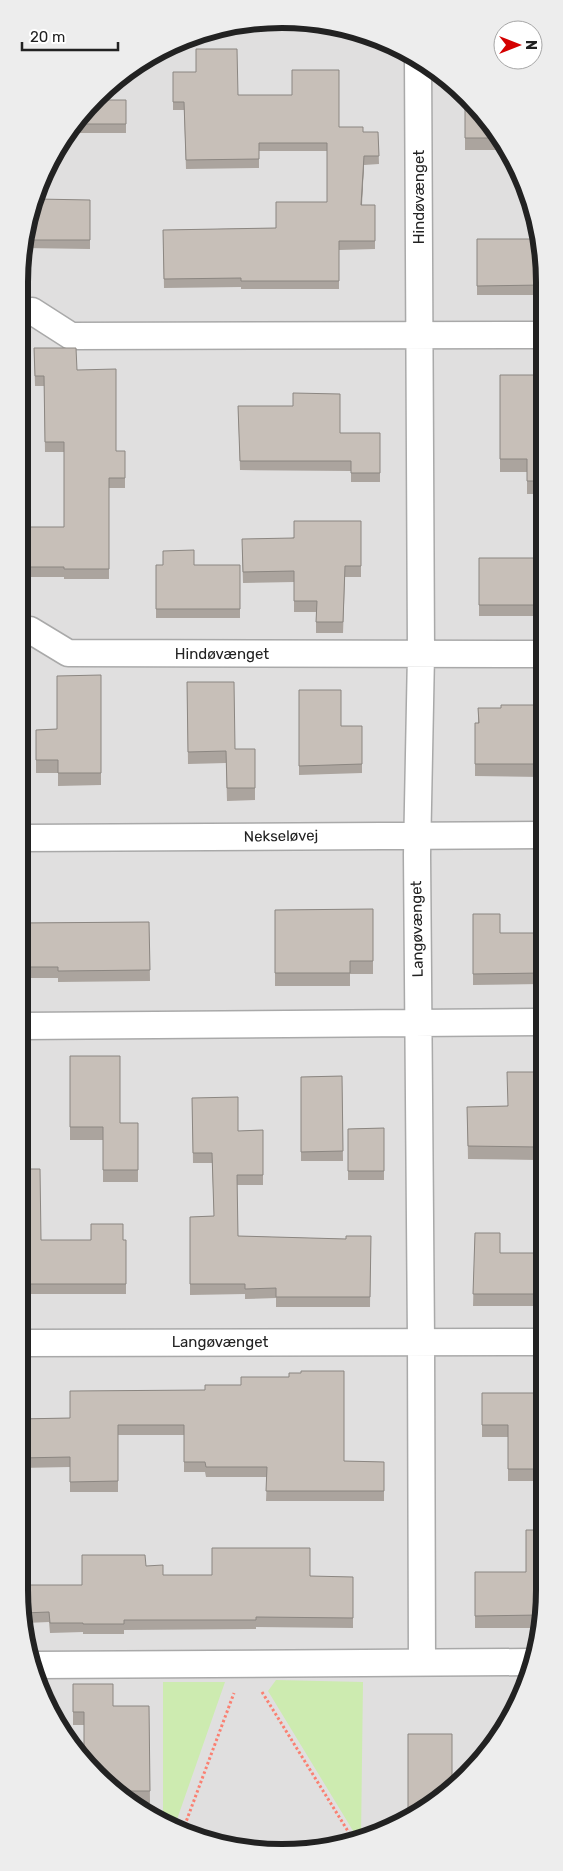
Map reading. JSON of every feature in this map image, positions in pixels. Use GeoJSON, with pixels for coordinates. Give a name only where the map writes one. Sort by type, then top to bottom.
{"type":"FeatureCollection","features":[{"type":"Feature","properties":{"kind":"street","name":"Hindøvænget"},"geometry":{"type":"LineString","coordinates":[[417,835],[420,654],[418,67]]}},
{"type":"Feature","properties":{"kind":"street"},"geometry":{"type":"LineString","coordinates":[[32,311],[71,336],[536,335]]}},
{"type":"Feature","properties":{"kind":"street","name":"Hindøvænget"},"geometry":{"type":"LineString","coordinates":[[30,630],[68,653],[536,654]]}},
{"type":"Feature","properties":{"kind":"street","name":"Langøvænget"},"geometry":{"type":"LineString","coordinates":[[417,835],[422,1662]]}},
{"type":"Feature","properties":{"kind":"street","name":"Nekseløvej"},"geometry":{"type":"LineString","coordinates":[[28,838],[536,835]]}},
{"type":"Feature","properties":{"kind":"street"},"geometry":{"type":"LineString","coordinates":[[28,1026],[536,1022]]}},
{"type":"Feature","properties":{"kind":"street","name":"Langøvænget"},"geometry":{"type":"LineString","coordinates":[[28,1343],[536,1342]]}},
{"type":"Feature","properties":{"kind":"street"},"geometry":{"type":"LineString","coordinates":[[39,1665],[525,1662]]}},
{"type":"Feature","properties":{"kind":"path"},"geometry":{"type":"LineString","coordinates":[[185,1824],[245,1664]]}},
{"type":"Feature","properties":{"kind":"path"},"geometry":{"type":"LineString","coordinates":[[245,1664],[350,1834]]}},
{"type":"Feature","properties":{"kind":"shaded area"},"geometry":{"type":"Polygon","coordinates":[[[265,28],[298,28],[331,32],[363,41],[394,54],[423,70],[461,102],[493,140],[509,169],[527,216],[533,248],[536,282],[536,1590],[531,1639],[516,1687],[493,1731],[461,1769],[423,1801],[379,1824],[347,1835],[298,1843],[265,1843],[232,1839],[184,1824],[140,1801],[102,1769],[70,1731],[47,1687],[32,1639],[28,1606],[28,265],[32,232],[47,184],[70,140],[102,102],[140,70],[184,47],[232,32],[265,28]]]}},
{"type":"Feature","properties":{"kind":"green space"},"geometry":{"type":"Polygon","coordinates":[[[276,1680],[363,1682],[361,1831],[354,1833],[268,1691],[276,1680]]]}},
{"type":"Feature","properties":{"kind":"green space"},"geometry":{"type":"Polygon","coordinates":[[[163,1682],[225,1682],[177,1821],[163,1814],[163,1682]]]}},
{"type":"Feature","properties":{"kind":"building"},"geometry":{"type":"Polygon","coordinates":[[[196,49],[237,49],[238,95],[292,95],[292,70],[339,70],[339,127],[363,127],[363,132],[378,132],[379,156],[364,156],[361,205],[375,205],[375,241],[339,241],[339,281],[241,281],[241,278],[164,279],[163,230],[276,228],[276,202],[327,202],[327,143],[259,143],[259,159],[186,160],[184,102],[173,102],[173,72],[196,72],[196,49]]]}},
{"type":"Feature","properties":{"kind":"building"},"geometry":{"type":"Polygon","coordinates":[[[105,99],[126,100],[126,124],[83,124],[105,99]]]}},
{"type":"Feature","properties":{"kind":"building"},"geometry":{"type":"Polygon","coordinates":[[[465,106],[491,138],[465,138],[465,106]]]}},
{"type":"Feature","properties":{"kind":"building"},"geometry":{"type":"Polygon","coordinates":[[[41,199],[90,200],[90,240],[31,240],[41,199]]]}},
{"type":"Feature","properties":{"kind":"building"},"geometry":{"type":"Polygon","coordinates":[[[477,239],[532,239],[536,285],[477,286],[477,239]]]}},
{"type":"Feature","properties":{"kind":"building"},"geometry":{"type":"Polygon","coordinates":[[[34,348],[76,348],[77,370],[116,369],[116,451],[125,451],[125,478],[109,478],[109,569],[30,567],[30,527],[64,527],[64,442],[45,442],[44,376],[35,376],[34,348]]]}},
{"type":"Feature","properties":{"kind":"building"},"geometry":{"type":"Polygon","coordinates":[[[500,375],[536,375],[536,481],[527,481],[527,459],[500,459],[500,375]]]}},
{"type":"Feature","properties":{"kind":"building"},"geometry":{"type":"Polygon","coordinates":[[[293,393],[340,394],[340,433],[380,433],[380,473],[351,473],[351,461],[240,461],[238,406],[293,406],[293,393]]]}},
{"type":"Feature","properties":{"kind":"building"},"geometry":{"type":"Polygon","coordinates":[[[294,521],[361,521],[361,566],[345,566],[343,622],[316,622],[317,601],[294,601],[294,571],[243,572],[242,539],[294,538],[294,521]]]}},
{"type":"Feature","properties":{"kind":"building"},"geometry":{"type":"Polygon","coordinates":[[[194,550],[194,565],[240,565],[240,609],[156,609],[156,565],[163,565],[163,551],[194,550]]]}},
{"type":"Feature","properties":{"kind":"building"},"geometry":{"type":"Polygon","coordinates":[[[479,558],[536,558],[536,605],[479,605],[479,558]]]}},
{"type":"Feature","properties":{"kind":"building"},"geometry":{"type":"Polygon","coordinates":[[[101,675],[101,773],[58,773],[58,760],[36,760],[36,730],[57,729],[57,676],[101,675]]]}},
{"type":"Feature","properties":{"kind":"building"},"geometry":{"type":"Polygon","coordinates":[[[187,682],[234,682],[235,749],[255,749],[255,788],[227,788],[226,751],[188,752],[187,682]]]}},
{"type":"Feature","properties":{"kind":"building"},"geometry":{"type":"Polygon","coordinates":[[[299,690],[341,690],[341,726],[362,726],[362,764],[299,766],[299,690]]]}},
{"type":"Feature","properties":{"kind":"building"},"geometry":{"type":"Polygon","coordinates":[[[501,705],[536,705],[536,764],[475,764],[475,723],[479,723],[478,708],[501,708],[501,705]]]}},
{"type":"Feature","properties":{"kind":"building"},"geometry":{"type":"Polygon","coordinates":[[[373,909],[373,961],[350,961],[350,973],[275,973],[275,910],[373,909]]]}},
{"type":"Feature","properties":{"kind":"building"},"geometry":{"type":"Polygon","coordinates":[[[473,914],[500,914],[500,933],[536,933],[536,973],[473,974],[473,914]]]}},
{"type":"Feature","properties":{"kind":"building"},"geometry":{"type":"Polygon","coordinates":[[[149,922],[150,970],[58,971],[58,967],[28,967],[28,923],[149,922]]]}},
{"type":"Feature","properties":{"kind":"building"},"geometry":{"type":"Polygon","coordinates":[[[70,1056],[120,1056],[120,1123],[138,1123],[138,1170],[103,1170],[103,1127],[70,1127],[70,1056]]]}},
{"type":"Feature","properties":{"kind":"building"},"geometry":{"type":"Polygon","coordinates":[[[507,1072],[536,1072],[536,1147],[468,1146],[467,1107],[508,1106],[507,1072]]]}},
{"type":"Feature","properties":{"kind":"building"},"geometry":{"type":"Polygon","coordinates":[[[342,1076],[343,1151],[301,1152],[301,1077],[342,1076]]]}},
{"type":"Feature","properties":{"kind":"building"},"geometry":{"type":"Polygon","coordinates":[[[238,1097],[238,1131],[263,1130],[263,1175],[237,1175],[238,1236],[346,1239],[346,1236],[371,1236],[370,1297],[276,1297],[276,1288],[245,1289],[245,1284],[190,1284],[190,1217],[214,1216],[212,1153],[193,1153],[192,1098],[238,1097]]]}},
{"type":"Feature","properties":{"kind":"building"},"geometry":{"type":"Polygon","coordinates":[[[384,1128],[384,1171],[348,1171],[348,1129],[384,1128]]]}},
{"type":"Feature","properties":{"kind":"building"},"geometry":{"type":"Polygon","coordinates":[[[28,1169],[40,1169],[41,1240],[91,1240],[91,1224],[123,1224],[123,1240],[126,1240],[126,1284],[28,1284],[28,1169]]]}},
{"type":"Feature","properties":{"kind":"building"},"geometry":{"type":"Polygon","coordinates":[[[475,1233],[500,1233],[500,1253],[536,1253],[536,1294],[473,1294],[475,1233]]]}},
{"type":"Feature","properties":{"kind":"building"},"geometry":{"type":"Polygon","coordinates":[[[301,1371],[344,1371],[344,1461],[384,1462],[384,1491],[266,1491],[267,1467],[206,1467],[205,1462],[184,1462],[184,1425],[118,1425],[118,1481],[70,1482],[70,1457],[28,1458],[28,1419],[70,1418],[70,1391],[205,1390],[205,1385],[241,1385],[241,1377],[289,1377],[289,1373],[301,1373],[301,1371]]]}},
{"type":"Feature","properties":{"kind":"building"},"geometry":{"type":"Polygon","coordinates":[[[482,1393],[536,1393],[536,1469],[508,1469],[508,1425],[482,1425],[482,1393]]]}},
{"type":"Feature","properties":{"kind":"building"},"geometry":{"type":"Polygon","coordinates":[[[526,1530],[536,1530],[534,1615],[475,1616],[475,1572],[526,1572],[526,1530]]]}},
{"type":"Feature","properties":{"kind":"building"},"geometry":{"type":"Polygon","coordinates":[[[212,1548],[310,1548],[310,1576],[353,1577],[353,1618],[256,1617],[256,1620],[124,1620],[124,1624],[83,1624],[50,1623],[49,1612],[29,1613],[28,1585],[82,1585],[82,1555],[145,1555],[146,1566],[163,1565],[163,1575],[212,1575],[212,1548]]]}},
{"type":"Feature","properties":{"kind":"building"},"geometry":{"type":"Polygon","coordinates":[[[73,1684],[113,1684],[113,1706],[149,1706],[150,1791],[127,1791],[102,1769],[84,1749],[84,1712],[73,1712],[73,1684]]]}},
{"type":"Feature","properties":{"kind":"building"},"geometry":{"type":"Polygon","coordinates":[[[408,1734],[452,1734],[452,1777],[423,1801],[408,1809],[408,1734]]]}}]}
